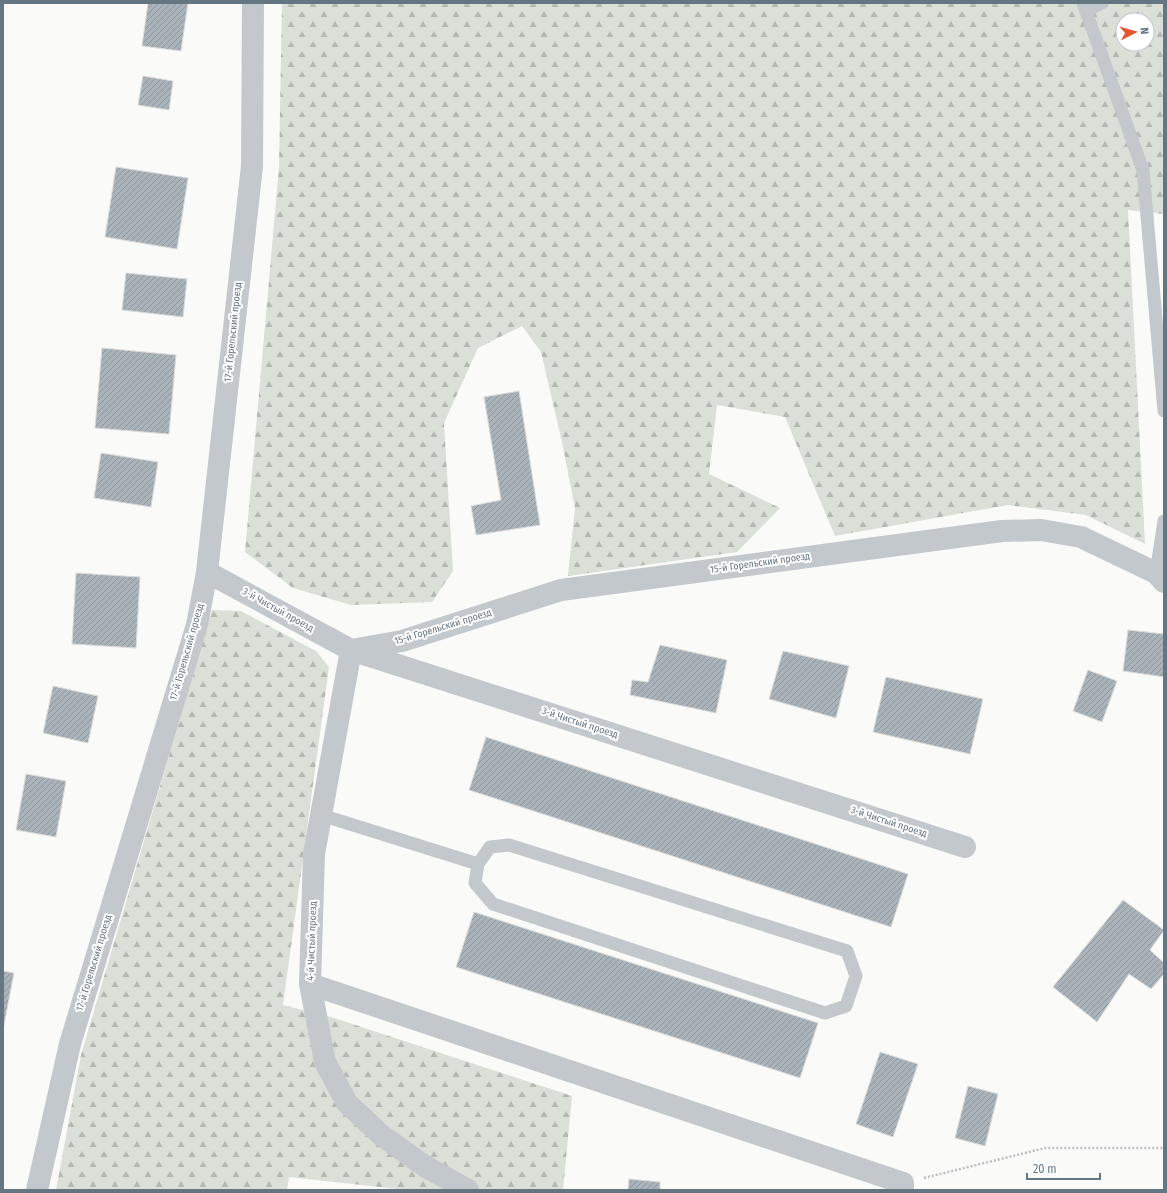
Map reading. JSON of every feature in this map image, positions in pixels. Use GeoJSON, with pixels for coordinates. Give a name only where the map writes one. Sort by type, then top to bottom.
{"type":"FeatureCollection","features":[{"type":"Feature","properties":{"kind":"street","name":"17-й Горельский проезд"},"geometry":{"type":"LineString","coordinates":[[37,1190],[70,1044],[197,625],[207,572],[252,166],[253,3]]}},
{"type":"Feature","properties":{"kind":"street","name":"15-й Горельский проезд"},"geometry":{"type":"LineString","coordinates":[[351,650],[402,641],[561,590],[1002,531],[1041,530],[1081,537],[1161,576]]}},
{"type":"Feature","properties":{"kind":"street","name":"3-й Чистый проезд"},"geometry":{"type":"LineString","coordinates":[[207,572],[351,650],[965,847]]}},
{"type":"Feature","properties":{"kind":"street","name":"4-й Чистый проезд"},"geometry":{"type":"LineString","coordinates":[[351,650],[314,854],[310,984],[325,1062],[347,1103],[381,1135],[426,1166],[468,1190]]}},
{"type":"Feature","properties":{"kind":"street"},"geometry":{"type":"LineString","coordinates":[[310,984],[903,1187]]}},
{"type":"Feature","properties":{"kind":"lane"},"geometry":{"type":"LineString","coordinates":[[1102,3],[1084,7],[1142,170],[1164,411]]}},
{"type":"Feature","properties":{"kind":"lane"},"geometry":{"type":"LineString","coordinates":[[1161,576],[1164,521]]}},
{"type":"Feature","properties":{"kind":"lane"},"geometry":{"type":"LineString","coordinates":[[321,815],[478,864]]}},
{"type":"Feature","properties":{"kind":"lane"},"geometry":{"type":"LineString","coordinates":[[509,845],[847,951],[856,976],[846,1006],[825,1013],[492,904],[475,882],[478,864],[490,847],[509,845]]}},
{"type":"Feature","properties":{"kind":"path"},"geometry":{"type":"LineString","coordinates":[[903,1187],[1045,1148],[1164,1148]]}},
{"type":"Feature","properties":{"kind":"green space"},"geometry":{"type":"Polygon","coordinates":[[[282,3],[1164,3],[1164,214],[1128,210],[1145,544],[1086,515],[1008,505],[835,536],[785,417],[717,405],[709,474],[780,508],[737,552],[568,576],[575,508],[562,442],[541,352],[522,326],[478,348],[444,423],[453,571],[432,602],[351,605],[293,588],[245,552],[279,167],[282,3]]]}},
{"type":"Feature","properties":{"kind":"green space"},"geometry":{"type":"Polygon","coordinates":[[[212,610],[241,611],[316,651],[329,667],[283,1005],[331,1017],[572,1096],[563,1190],[407,1190],[289,1177],[287,1190],[56,1190],[81,1055],[212,610]]]}},
{"type":"Feature","properties":{"kind":"building"},"geometry":{"type":"Polygon","coordinates":[[[148,3],[188,3],[181,51],[142,46],[148,3]]]}},
{"type":"Feature","properties":{"kind":"building"},"geometry":{"type":"Polygon","coordinates":[[[143,76],[173,81],[169,110],[138,105],[143,76]]]}},
{"type":"Feature","properties":{"kind":"building"},"geometry":{"type":"Polygon","coordinates":[[[116,167],[188,178],[177,249],[105,237],[116,167]]]}},
{"type":"Feature","properties":{"kind":"building"},"geometry":{"type":"Polygon","coordinates":[[[126,273],[187,279],[183,317],[122,310],[126,273]]]}},
{"type":"Feature","properties":{"kind":"building"},"geometry":{"type":"Polygon","coordinates":[[[102,348],[176,355],[169,434],[95,428],[102,348]]]}},
{"type":"Feature","properties":{"kind":"building"},"geometry":{"type":"Polygon","coordinates":[[[519,391],[540,525],[476,535],[471,506],[501,500],[484,397],[519,391]]]}},
{"type":"Feature","properties":{"kind":"building"},"geometry":{"type":"Polygon","coordinates":[[[101,453],[158,462],[151,507],[94,498],[101,453]]]}},
{"type":"Feature","properties":{"kind":"building"},"geometry":{"type":"Polygon","coordinates":[[[76,573],[140,577],[136,648],[72,644],[76,573]]]}},
{"type":"Feature","properties":{"kind":"building"},"geometry":{"type":"Polygon","coordinates":[[[1128,630],[1164,634],[1164,677],[1123,671],[1128,630]]]}},
{"type":"Feature","properties":{"kind":"building"},"geometry":{"type":"Polygon","coordinates":[[[660,645],[727,660],[716,713],[630,695],[632,680],[648,682],[660,645]]]}},
{"type":"Feature","properties":{"kind":"building"},"geometry":{"type":"Polygon","coordinates":[[[783,651],[849,666],[836,718],[769,699],[783,651]]]}},
{"type":"Feature","properties":{"kind":"building"},"geometry":{"type":"Polygon","coordinates":[[[1088,670],[1117,681],[1102,722],[1073,711],[1088,670]]]}},
{"type":"Feature","properties":{"kind":"building"},"geometry":{"type":"Polygon","coordinates":[[[886,677],[983,699],[970,754],[873,732],[886,677]]]}},
{"type":"Feature","properties":{"kind":"building"},"geometry":{"type":"Polygon","coordinates":[[[53,686],[98,696],[88,743],[43,733],[53,686]]]}},
{"type":"Feature","properties":{"kind":"building"},"geometry":{"type":"Polygon","coordinates":[[[486,737],[908,874],[891,927],[469,790],[486,737]]]}},
{"type":"Feature","properties":{"kind":"building"},"geometry":{"type":"Polygon","coordinates":[[[26,774],[66,781],[56,837],[16,830],[26,774]]]}},
{"type":"Feature","properties":{"kind":"building"},"geometry":{"type":"Polygon","coordinates":[[[1123,900],[1164,930],[1150,950],[1164,963],[1164,974],[1151,989],[1129,974],[1097,1022],[1053,987],[1123,900]]]}},
{"type":"Feature","properties":{"kind":"building"},"geometry":{"type":"Polygon","coordinates":[[[474,912],[818,1023],[800,1078],[456,967],[474,912]]]}},
{"type":"Feature","properties":{"kind":"building"},"geometry":{"type":"Polygon","coordinates":[[[3,971],[14,973],[3,1030],[3,971]]]}},
{"type":"Feature","properties":{"kind":"building"},"geometry":{"type":"Polygon","coordinates":[[[880,1052],[918,1064],[893,1137],[856,1124],[880,1052]]]}},
{"type":"Feature","properties":{"kind":"building"},"geometry":{"type":"Polygon","coordinates":[[[968,1086],[998,1094],[985,1146],[955,1138],[968,1086]]]}},
{"type":"Feature","properties":{"kind":"building"},"geometry":{"type":"Polygon","coordinates":[[[629,1179],[660,1182],[660,1190],[628,1190],[629,1179]]]}}]}
